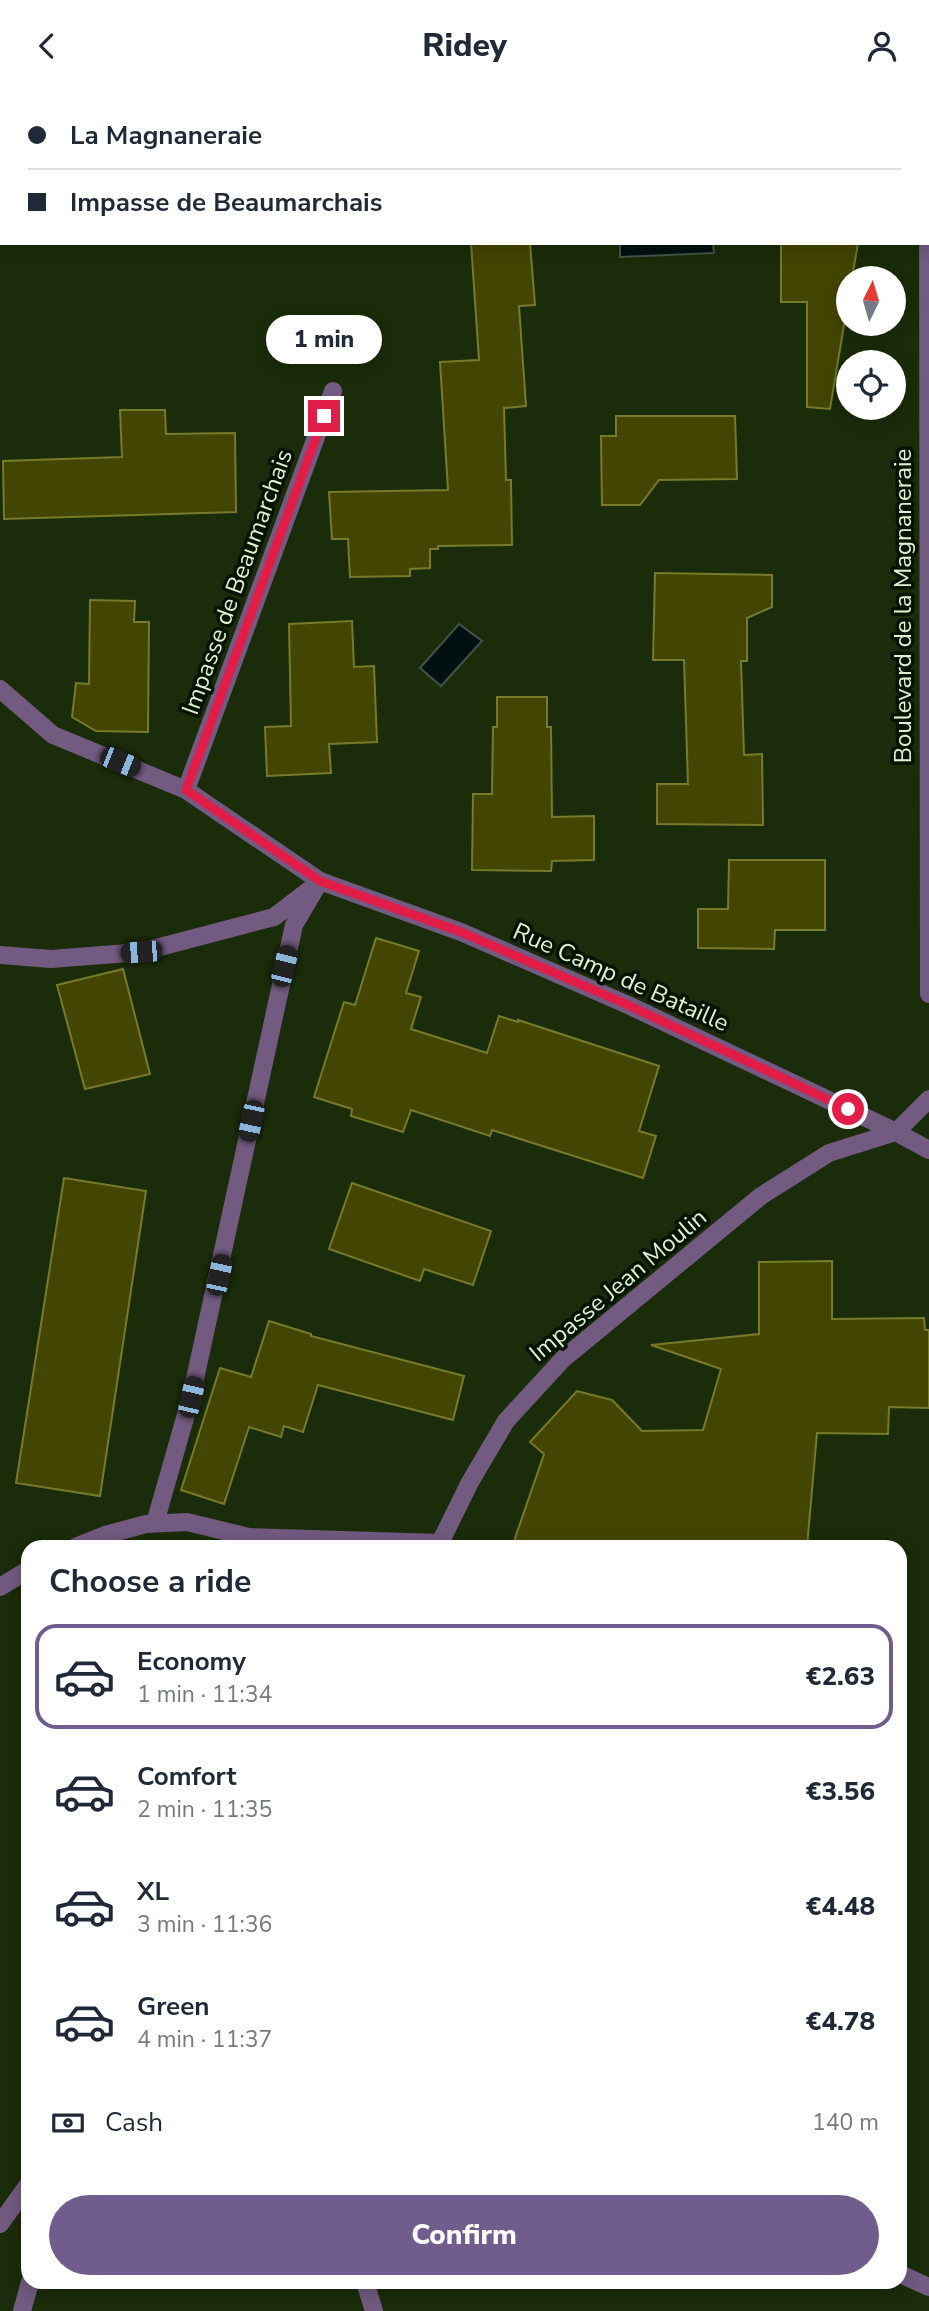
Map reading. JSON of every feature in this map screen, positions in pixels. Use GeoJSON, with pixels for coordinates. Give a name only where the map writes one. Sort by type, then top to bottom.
{"type":"FeatureCollection","features":[{"type":"Feature","properties":{"kind":"street","name":"Boulevard de la Magnaneraie"},"geometry":{"type":"LineString","coordinates":[[928,245],[929,994]]}},
{"type":"Feature","properties":{"kind":"street","name":"Impasse de Beaumarchais"},"geometry":{"type":"LineString","coordinates":[[186,790],[333,391]]}},
{"type":"Feature","properties":{"kind":"street","name":"Rue Camp de Bataille"},"geometry":{"type":"LineString","coordinates":[[0,688],[53,735],[186,790],[320,881],[461,932],[628,1005],[929,1150]]}},
{"type":"Feature","properties":{"kind":"street"},"geometry":{"type":"LineString","coordinates":[[0,955],[51,959],[141,952],[274,917],[320,881]]}},
{"type":"Feature","properties":{"kind":"street"},"geometry":{"type":"LineString","coordinates":[[155,1523],[191,1397],[291,935],[320,881]]}},
{"type":"Feature","properties":{"kind":"street"},"geometry":{"type":"LineString","coordinates":[[896,1132],[929,1099]]}},
{"type":"Feature","properties":{"kind":"street","name":"Impasse Jean Moulin"},"geometry":{"type":"LineString","coordinates":[[441,1540],[470,1482],[506,1421],[563,1359],[761,1196],[829,1153],[896,1132]]}},
{"type":"Feature","properties":{"kind":"street"},"geometry":{"type":"LineString","coordinates":[[92,1540],[155,1523],[187,1523],[249,1537],[320,1540]]}},
{"type":"Feature","properties":{"kind":"street"},"geometry":{"type":"LineString","coordinates":[[0,1587],[21,1574]]}},
{"type":"Feature","properties":{"kind":"street"},"geometry":{"type":"LineString","coordinates":[[0,2224],[21,2211]]}},
{"type":"Feature","properties":{"kind":"street"},"geometry":{"type":"LineString","coordinates":[[907,2277],[929,2287]]}},
{"type":"Feature","properties":{"kind":"street"},"geometry":{"type":"LineString","coordinates":[[22,2311],[28,2289]]}},
{"type":"Feature","properties":{"kind":"street"},"geometry":{"type":"LineString","coordinates":[[367,2289],[374,2311]]}},
{"type":"Feature","properties":{"kind":"shaded area"},"geometry":{"type":"Polygon","coordinates":[[[620,245],[713,245],[714,253],[620,257],[620,245]]]}},
{"type":"Feature","properties":{"kind":"shaded area"},"geometry":{"type":"Polygon","coordinates":[[[459,624],[482,641],[441,686],[420,668],[459,624]]]}},
{"type":"Feature","properties":{"kind":"building"},"geometry":{"type":"Polygon","coordinates":[[[471,245],[530,245],[535,305],[519,306],[526,406],[504,408],[506,480],[511,480],[512,545],[438,546],[438,549],[430,549],[430,568],[410,569],[410,576],[350,577],[348,539],[332,539],[329,492],[448,490],[440,362],[479,360],[471,245]]]}},
{"type":"Feature","properties":{"kind":"building"},"geometry":{"type":"Polygon","coordinates":[[[781,245],[858,245],[854,266],[836,266],[836,336],[842,336],[840,350],[836,350],[836,373],[830,409],[807,407],[807,302],[781,302],[781,245]]]}},
{"type":"Feature","properties":{"kind":"building"},"geometry":{"type":"Polygon","coordinates":[[[120,410],[165,410],[166,434],[235,433],[236,512],[4,519],[3,461],[122,457],[120,410]]]}},
{"type":"Feature","properties":{"kind":"building"},"geometry":{"type":"Polygon","coordinates":[[[616,416],[735,416],[737,479],[659,480],[640,505],[602,505],[601,436],[616,436],[616,416]]]}},
{"type":"Feature","properties":{"kind":"building"},"geometry":{"type":"Polygon","coordinates":[[[655,573],[772,575],[772,607],[747,618],[747,661],[741,661],[744,755],[762,754],[763,825],[657,824],[657,784],[688,784],[684,660],[653,660],[655,573]]]}},
{"type":"Feature","properties":{"kind":"building"},"geometry":{"type":"Polygon","coordinates":[[[90,600],[135,601],[134,622],[149,622],[148,732],[96,731],[72,717],[76,683],[89,684],[90,600]]]}},
{"type":"Feature","properties":{"kind":"building"},"geometry":{"type":"Polygon","coordinates":[[[352,621],[354,667],[374,666],[377,742],[329,744],[331,773],[267,776],[265,727],[291,726],[289,624],[352,621]]]}},
{"type":"Feature","properties":{"kind":"building"},"geometry":{"type":"Polygon","coordinates":[[[497,697],[547,697],[547,727],[551,727],[552,817],[594,816],[594,860],[552,861],[551,871],[472,870],[473,794],[492,794],[493,727],[497,727],[497,697]]]}},
{"type":"Feature","properties":{"kind":"building"},"geometry":{"type":"Polygon","coordinates":[[[729,860],[825,860],[825,930],[775,930],[774,949],[698,948],[698,909],[728,909],[729,860]]]}},
{"type":"Feature","properties":{"kind":"building"},"geometry":{"type":"Polygon","coordinates":[[[376,938],[419,951],[406,993],[421,997],[411,1029],[487,1053],[499,1016],[659,1066],[639,1131],[656,1136],[643,1178],[492,1130],[490,1136],[411,1110],[403,1132],[351,1116],[352,1109],[314,1097],[344,1002],[355,1005],[376,938]]]}},
{"type":"Feature","properties":{"kind":"building"},"geometry":{"type":"Polygon","coordinates":[[[123,969],[150,1074],[85,1089],[57,985],[123,969]]]}},
{"type":"Feature","properties":{"kind":"building"},"geometry":{"type":"Polygon","coordinates":[[[64,1178],[146,1191],[100,1496],[16,1483],[64,1178]]]}},
{"type":"Feature","properties":{"kind":"building"},"geometry":{"type":"Polygon","coordinates":[[[352,1183],[491,1231],[473,1285],[424,1269],[420,1281],[329,1249],[352,1183]]]}},
{"type":"Feature","properties":{"kind":"building"},"geometry":{"type":"Polygon","coordinates":[[[832,1261],[832,1319],[924,1318],[925,1330],[929,1330],[929,1408],[889,1407],[888,1434],[817,1433],[808,1540],[514,1540],[544,1454],[530,1442],[577,1391],[612,1400],[642,1431],[703,1430],[721,1369],[651,1345],[759,1334],[759,1262],[832,1261]]]}},
{"type":"Feature","properties":{"kind":"building"},"geometry":{"type":"Polygon","coordinates":[[[269,1321],[311,1336],[464,1376],[453,1420],[318,1385],[303,1432],[284,1426],[281,1437],[249,1427],[224,1504],[181,1490],[220,1368],[251,1377],[269,1321]]]}},
{"type":"Feature","properties":{"kind":"route"},"geometry":{"type":"LineString","coordinates":[[324,416],[186,790],[320,881],[461,932],[628,1005],[848,1109]]}}]}
